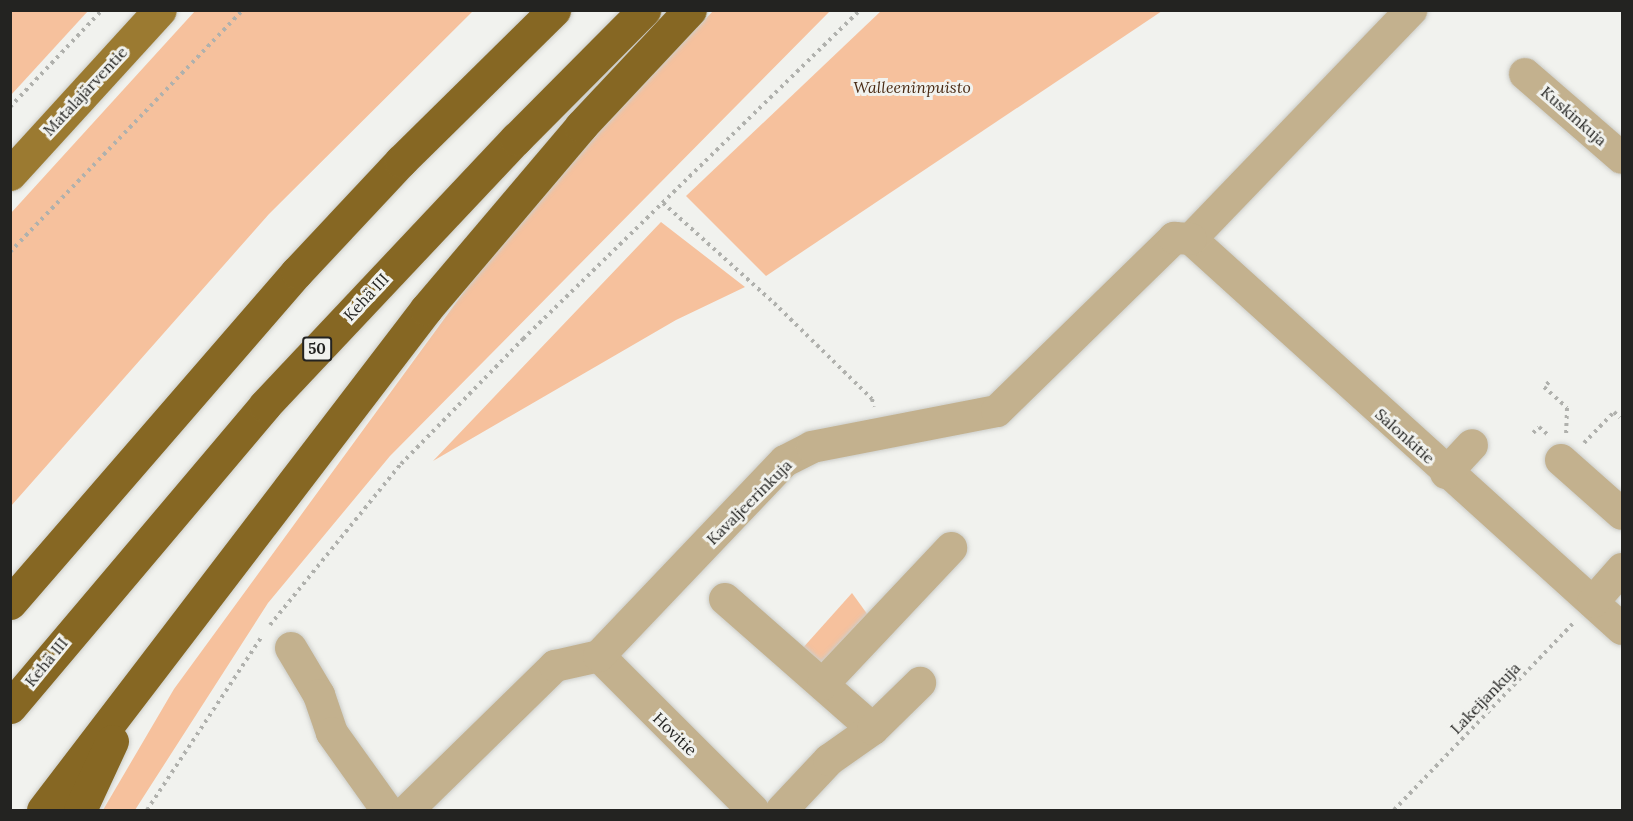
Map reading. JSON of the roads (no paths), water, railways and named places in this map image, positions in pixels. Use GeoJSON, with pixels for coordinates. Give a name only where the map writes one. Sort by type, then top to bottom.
{"type":"FeatureCollection","features":[{"type":"Feature","properties":{"kind":"highway"},"geometry":{"type":"LineString","coordinates":[[11,602],[297,272],[401,161],[554,10]]}},
{"type":"Feature","properties":{"kind":"highway","name":"Kehä III"},"geometry":{"type":"LineString","coordinates":[[10,707],[265,405],[516,139],[644,10]]}},
{"type":"Feature","properties":{"kind":"highway"},"geometry":{"type":"LineString","coordinates":[[43,810],[426,309],[581,126],[690,10]]}},
{"type":"Feature","properties":{"kind":"highway"},"geometry":{"type":"LineString","coordinates":[[80,810],[133,693]]}},
{"type":"Feature","properties":{"kind":"main road","name":"Matalajärventie"},"geometry":{"type":"LineString","coordinates":[[10,174],[160,10]]}},
{"type":"Feature","properties":{"kind":"street"},"geometry":{"type":"LineString","coordinates":[[1191,239],[1411,10]]}},
{"type":"Feature","properties":{"kind":"street","name":"Kuskinkuja"},"geometry":{"type":"LineString","coordinates":[[1525,74],[1623,158]]}},
{"type":"Feature","properties":{"kind":"street","name":"Kavaljeerinkuja"},"geometry":{"type":"LineString","coordinates":[[599,656],[785,462],[812,447],[974,419],[997,411],[1174,238],[1191,239]]}},
{"type":"Feature","properties":{"kind":"street","name":"Salonkitie"},"geometry":{"type":"LineString","coordinates":[[1191,239],[1446,473],[1623,629]]}},
{"type":"Feature","properties":{"kind":"street"},"geometry":{"type":"LineString","coordinates":[[1446,473],[1472,445]]}},
{"type":"Feature","properties":{"kind":"street"},"geometry":{"type":"LineString","coordinates":[[1563,461],[1623,514]]}},
{"type":"Feature","properties":{"kind":"street"},"geometry":{"type":"LineString","coordinates":[[822,684],[951,548]]}},
{"type":"Feature","properties":{"kind":"street"},"geometry":{"type":"LineString","coordinates":[[1593,602],[1623,569]]}},
{"type":"Feature","properties":{"kind":"street"},"geometry":{"type":"LineString","coordinates":[[725,599],[873,729]]}},
{"type":"Feature","properties":{"kind":"street"},"geometry":{"type":"LineString","coordinates":[[291,648],[319,695],[332,733],[387,810]]}},
{"type":"Feature","properties":{"kind":"street"},"geometry":{"type":"LineString","coordinates":[[408,810],[555,666],[599,656]]}},
{"type":"Feature","properties":{"kind":"street","name":"Hovitie"},"geometry":{"type":"LineString","coordinates":[[599,656],[753,810]]}},
{"type":"Feature","properties":{"kind":"street"},"geometry":{"type":"LineString","coordinates":[[782,810],[828,760],[873,729],[920,683]]}},
{"type":"Feature","properties":{"kind":"park label","name":"Walleeninpuisto"},"geometry":{"type":"Point","coordinates":[912,87]}}]}
